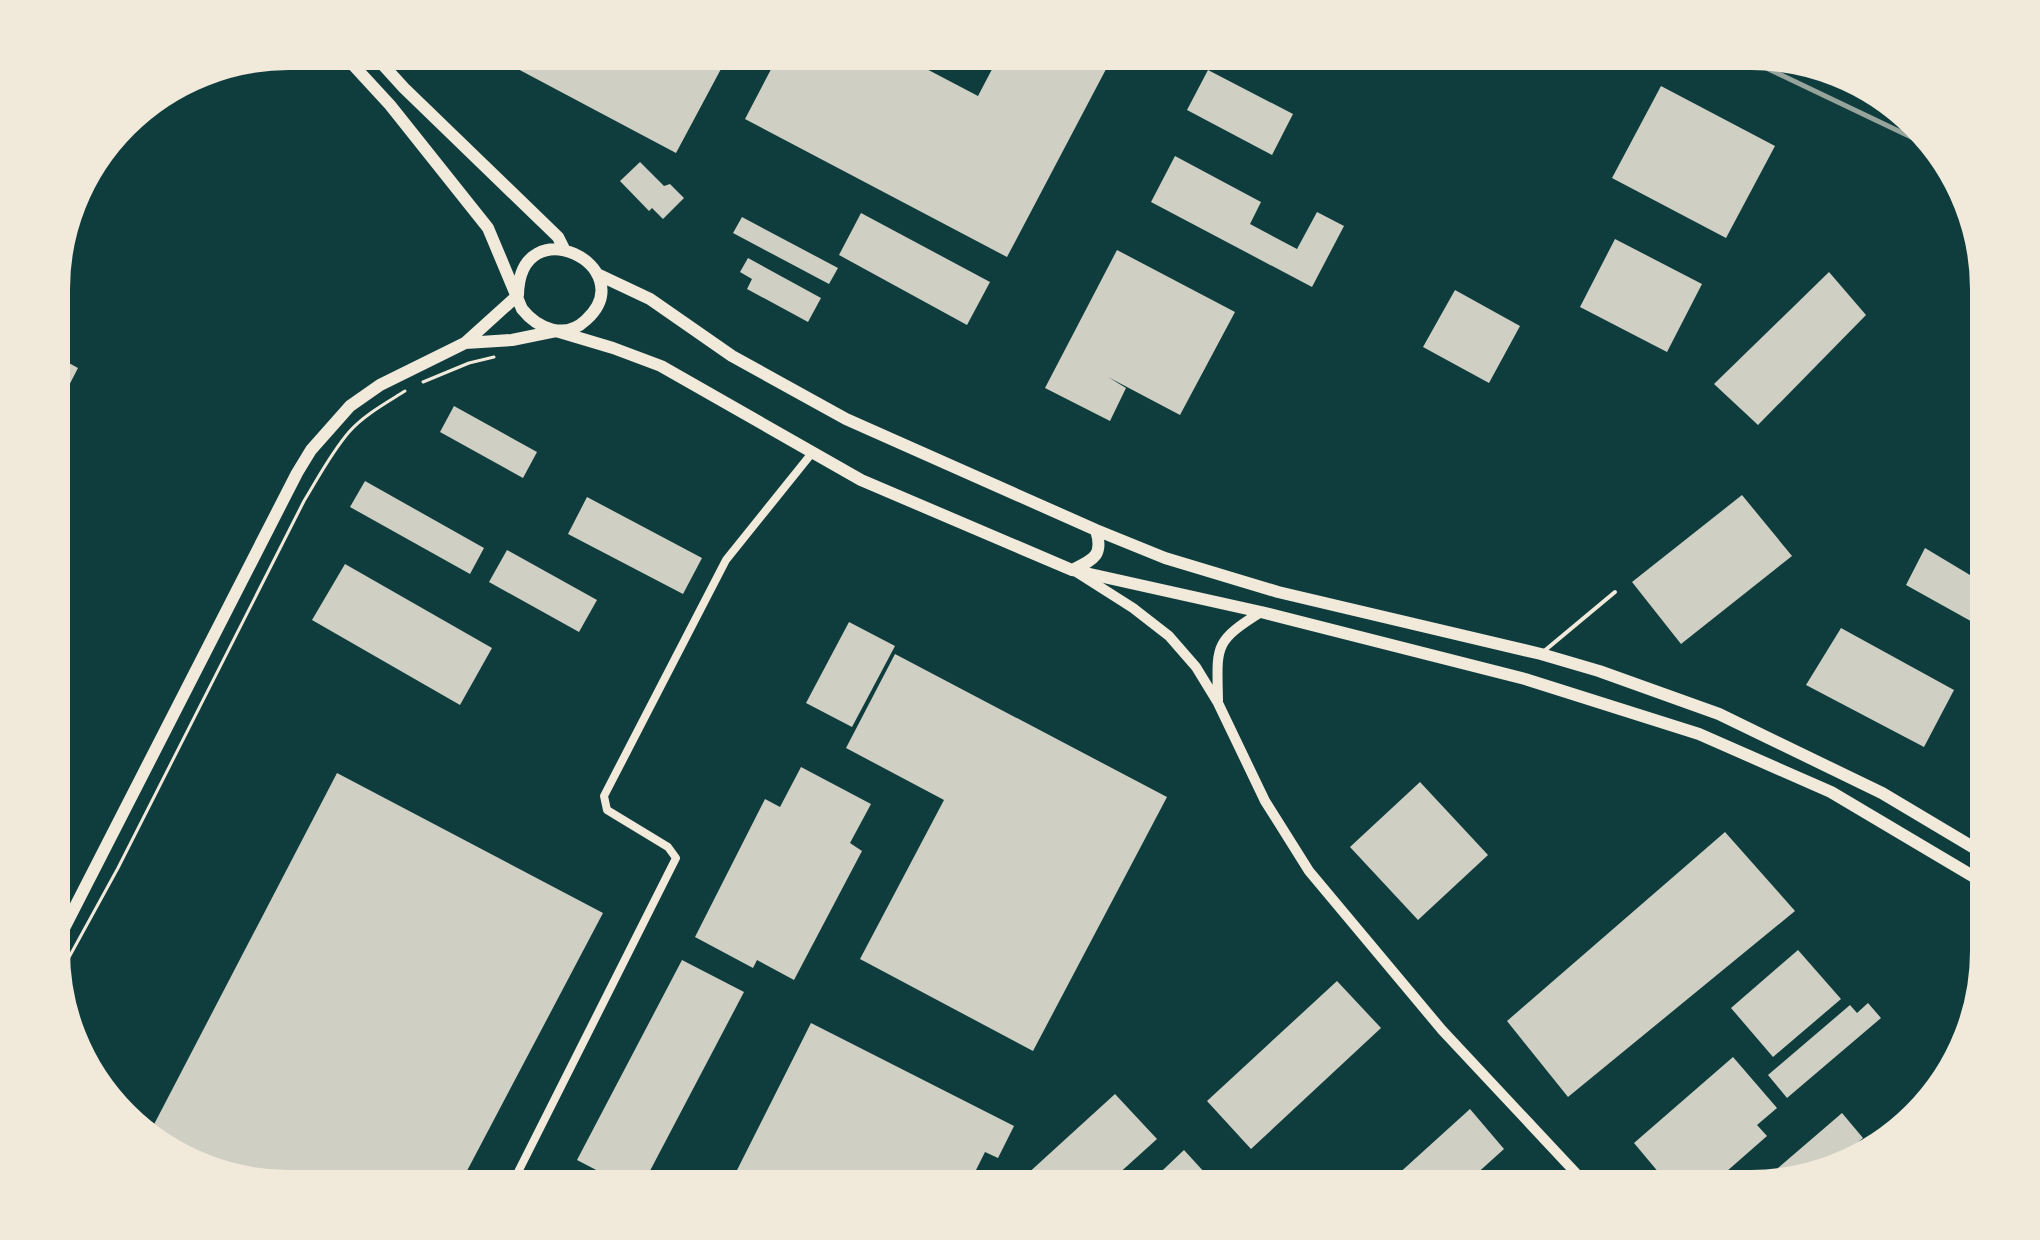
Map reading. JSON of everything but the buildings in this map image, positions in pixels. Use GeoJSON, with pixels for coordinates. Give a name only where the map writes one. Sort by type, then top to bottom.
{"type":"FeatureCollection","features":[{"type":"Feature","properties":{"kind":"main road"},"geometry":{"type":"LineString","coordinates":[[356,68],[390,105],[488,228],[522,309],[543,328],[661,366],[861,480],[1072,570],[1261,612],[1525,679],[1699,734],[1831,792],[1972,876]]}},
{"type":"Feature","properties":{"kind":"main road"},"geometry":{"type":"LineString","coordinates":[[386,68],[558,237],[564,249]]}},
{"type":"Feature","properties":{"kind":"main road"},"geometry":{"type":"LineString","coordinates":[[68,921],[311,450],[350,406],[380,385],[465,343],[518,295],[522,271],[530,261],[552,249],[564,249],[583,256],[597,274],[599,301],[593,314],[583,324],[570,330],[512,340],[465,343]]}},
{"type":"Feature","properties":{"kind":"main road"},"geometry":{"type":"LineString","coordinates":[[597,274],[650,299],[732,356],[846,419],[1096,530],[1165,558],[1278,592],[1541,654],[1599,671],[1719,714],[1882,793],[1972,847]]}},
{"type":"Feature","properties":{"kind":"main road"},"geometry":{"type":"LineString","coordinates":[[1072,570],[1097,555],[1100,543],[1096,530]]}},
{"type":"Feature","properties":{"kind":"street"},"geometry":{"type":"LineString","coordinates":[[518,1172],[676,858],[668,847],[607,810],[604,796],[726,560],[812,453]]}},
{"type":"Feature","properties":{"kind":"street"},"geometry":{"type":"LineString","coordinates":[[1072,570],[1133,608],[1169,636],[1196,667],[1218,703],[1265,801],[1309,871],[1442,1030],[1575,1172]]}},
{"type":"Feature","properties":{"kind":"street"},"geometry":{"type":"LineString","coordinates":[[1218,703],[1218,656],[1222,640],[1233,629],[1261,612]]}},
{"type":"Feature","properties":{"kind":"lane"},"geometry":{"type":"LineString","coordinates":[[1541,654],[1615,592]]}},
{"type":"Feature","properties":{"kind":"path"},"geometry":{"type":"LineString","coordinates":[[68,958],[118,868],[281,543],[332,454],[350,430],[410,387],[469,363],[506,355]]}},
{"type":"Feature","properties":{"kind":"railway"},"geometry":{"type":"LineString","coordinates":[[1769,69],[1910,137]]}}]}
